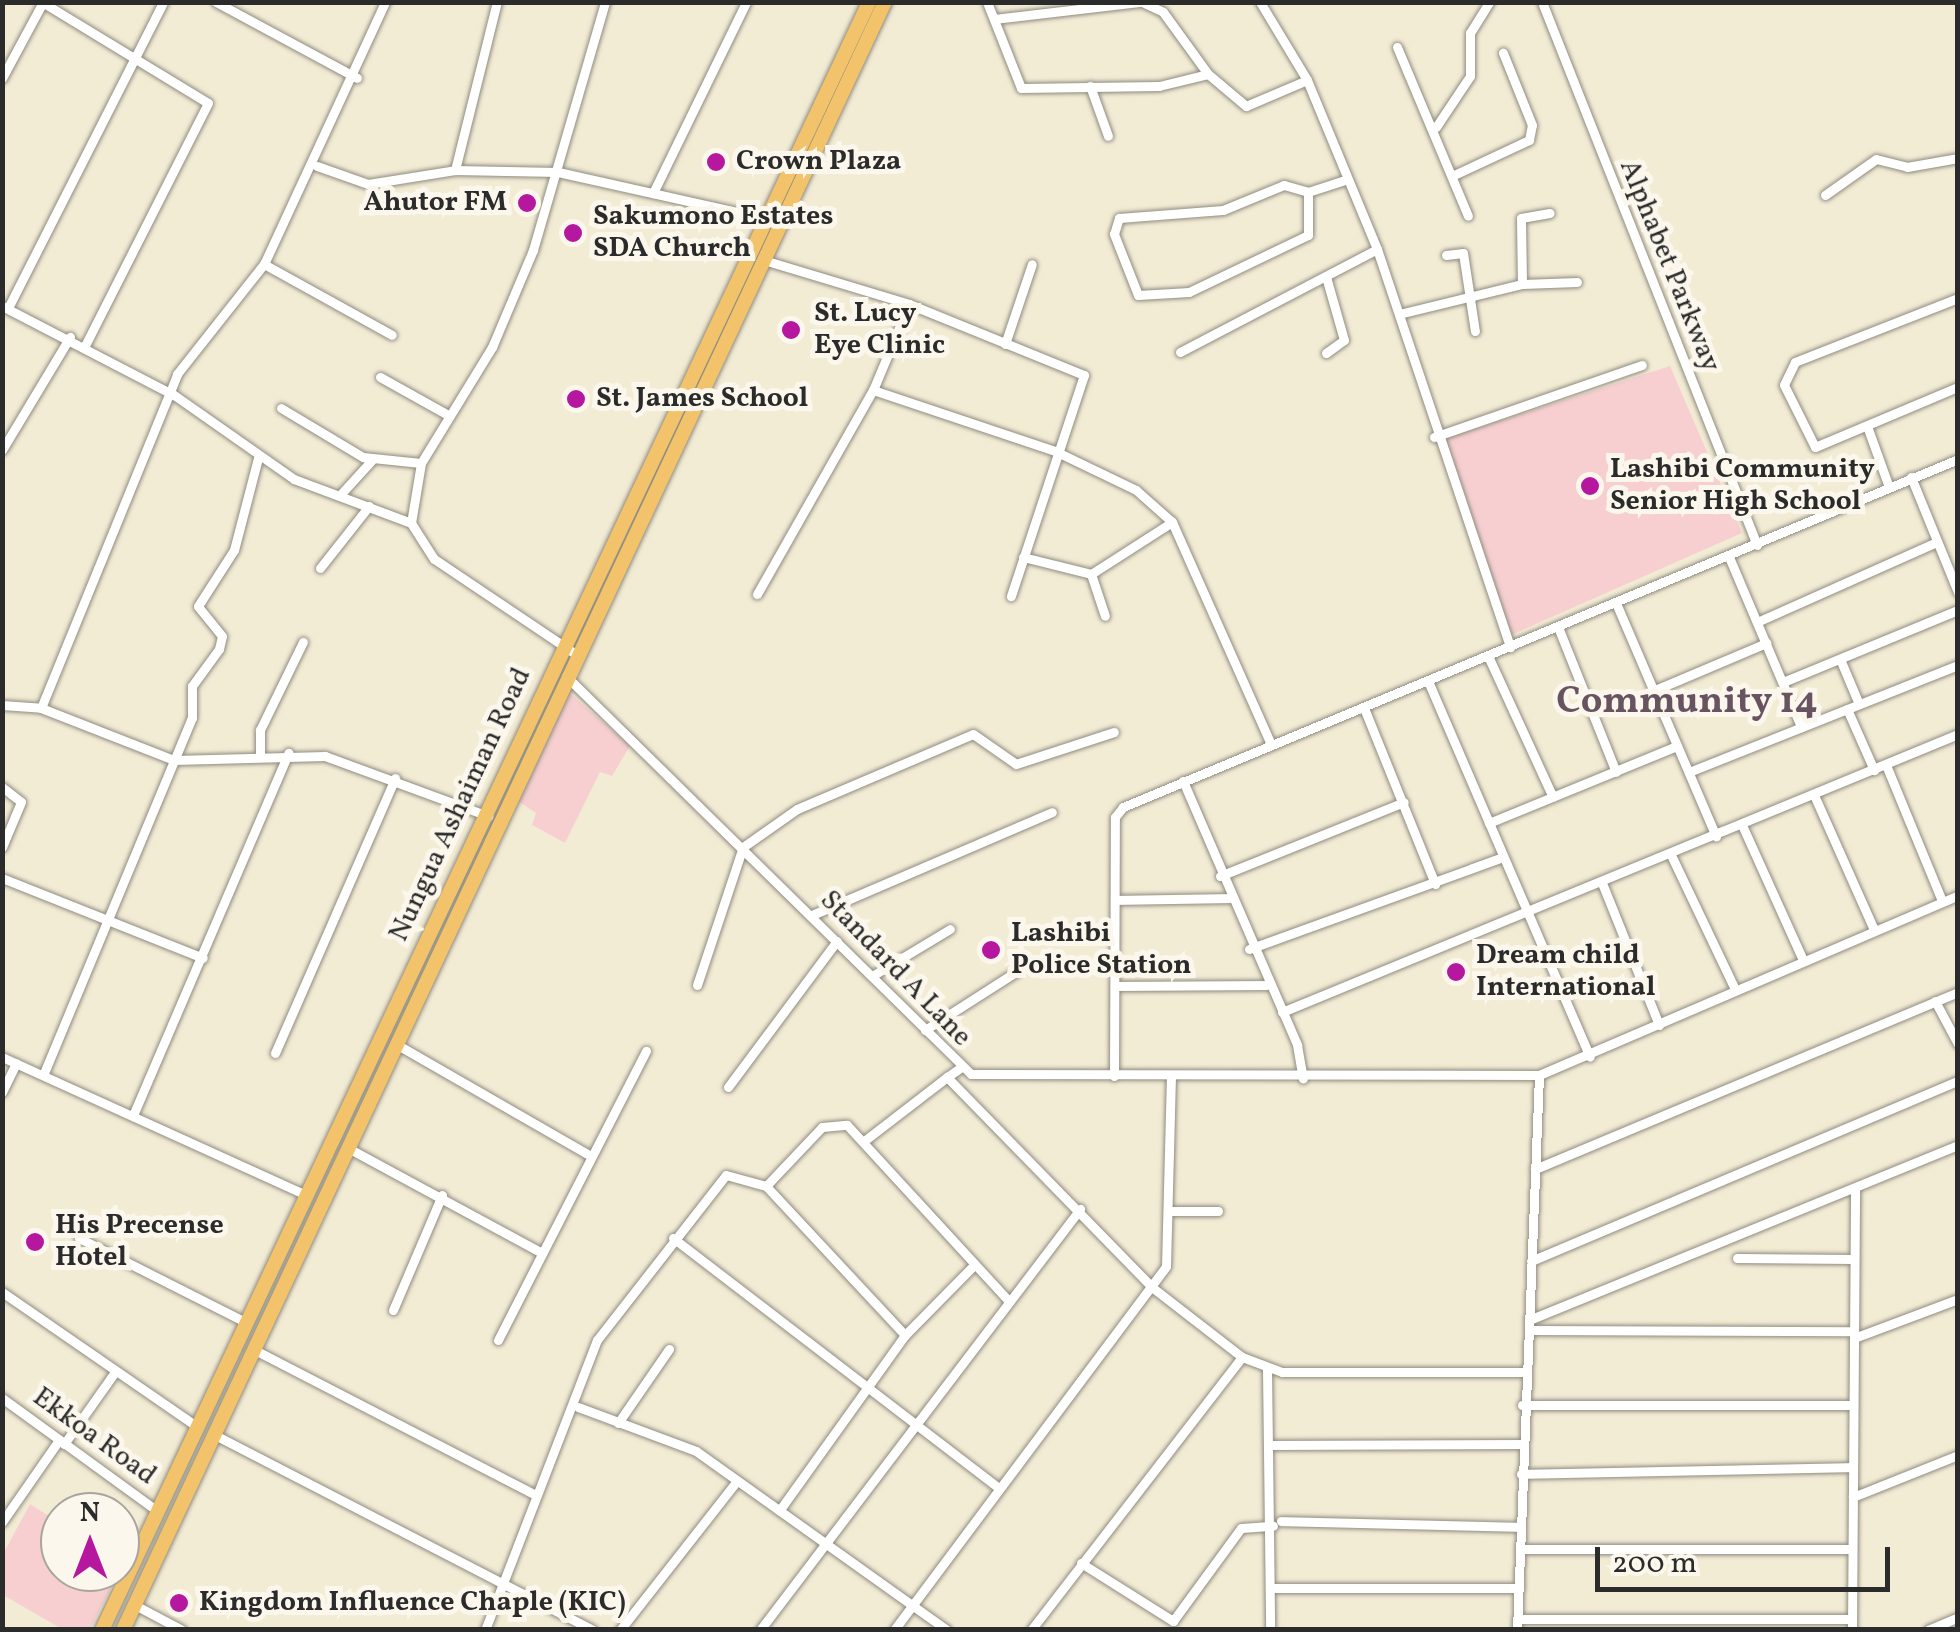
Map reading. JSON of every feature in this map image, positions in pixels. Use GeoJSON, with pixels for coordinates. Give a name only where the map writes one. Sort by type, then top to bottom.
{"type":"FeatureCollection","features":[{"type":"Feature","properties":{"kind":"main road","name":"Nungua Ashaiman Road"},"geometry":{"type":"LineString","coordinates":[[123,1630],[247,1323],[486,816],[551,668],[869,2]]}},
{"type":"Feature","properties":{"kind":"main road","name":"Nungua Ashaiman Road"},"geometry":{"type":"LineString","coordinates":[[102,1630],[159,1512],[250,1348],[348,1148],[502,822],[566,676],[767,261],[885,2]]}},
{"type":"Feature","properties":{"kind":"street"},"geometry":{"type":"LineString","coordinates":[[164,2],[5,307],[70,337],[174,395],[258,458],[412,524],[434,559],[577,655]]}},
{"type":"Feature","properties":{"kind":"street"},"geometry":{"type":"LineString","coordinates":[[216,2],[358,78]]}},
{"type":"Feature","properties":{"kind":"street"},"geometry":{"type":"LineString","coordinates":[[41,708],[198,339],[264,264],[317,166],[358,78],[385,2]]}},
{"type":"Feature","properties":{"kind":"street"},"geometry":{"type":"LineString","coordinates":[[455,170],[497,2]]}},
{"type":"Feature","properties":{"kind":"street"},"geometry":{"type":"LineString","coordinates":[[412,524],[422,464],[492,347],[558,172],[605,2]]}},
{"type":"Feature","properties":{"kind":"street"},"geometry":{"type":"LineString","coordinates":[[652,193],[746,2]]}},
{"type":"Feature","properties":{"kind":"street"},"geometry":{"type":"LineString","coordinates":[[987,2],[1021,88],[1159,86],[1208,74]]}},
{"type":"Feature","properties":{"kind":"street"},"geometry":{"type":"LineString","coordinates":[[994,20],[1140,2],[1163,12],[1208,74],[1246,106],[1307,80]]}},
{"type":"Feature","properties":{"kind":"street"},"geometry":{"type":"LineString","coordinates":[[1260,2],[1307,80],[1344,180],[1377,249],[1434,437],[1510,647]]}},
{"type":"Feature","properties":{"kind":"street"},"geometry":{"type":"LineString","coordinates":[[1436,127],[1470,76],[1470,33],[1489,2]]}},
{"type":"Feature","properties":{"kind":"street","name":"Alphabet Parkway"},"geometry":{"type":"LineString","coordinates":[[1542,2],[1757,546]]}},
{"type":"Feature","properties":{"kind":"street"},"geometry":{"type":"LineString","coordinates":[[2,78],[43,3],[134,64],[203,96],[209,116],[85,345]]}},
{"type":"Feature","properties":{"kind":"street"},"geometry":{"type":"LineString","coordinates":[[1398,47],[1436,127],[1468,216]]}},
{"type":"Feature","properties":{"kind":"street"},"geometry":{"type":"LineString","coordinates":[[1454,175],[1529,140],[1532,124],[1502,53]]}},
{"type":"Feature","properties":{"kind":"street"},"geometry":{"type":"LineString","coordinates":[[1090,86],[1108,136]]}},
{"type":"Feature","properties":{"kind":"street"},"geometry":{"type":"LineString","coordinates":[[1824,195],[1849,185],[1867,162],[1907,167],[1958,158]]}},
{"type":"Feature","properties":{"kind":"street"},"geometry":{"type":"LineString","coordinates":[[317,166],[368,184],[455,170],[558,172],[769,218]]}},
{"type":"Feature","properties":{"kind":"street"},"geometry":{"type":"LineString","coordinates":[[1308,192],[1308,235],[1189,292],[1138,294],[1114,234],[1130,214],[1223,210],[1284,185],[1308,192],[1344,180]]}},
{"type":"Feature","properties":{"kind":"street"},"geometry":{"type":"LineString","coordinates":[[1522,284],[1521,218],[1550,213]]}},
{"type":"Feature","properties":{"kind":"street"},"geometry":{"type":"LineString","coordinates":[[1180,352],[1377,249]]}},
{"type":"Feature","properties":{"kind":"street"},"geometry":{"type":"LineString","coordinates":[[1446,255],[1463,253],[1475,331]]}},
{"type":"Feature","properties":{"kind":"street"},"geometry":{"type":"LineString","coordinates":[[767,261],[909,304],[1084,375],[1055,451],[1011,596]]}},
{"type":"Feature","properties":{"kind":"street"},"geometry":{"type":"LineString","coordinates":[[264,264],[392,335]]}},
{"type":"Feature","properties":{"kind":"street"},"geometry":{"type":"LineString","coordinates":[[1006,344],[1032,264]]}},
{"type":"Feature","properties":{"kind":"street"},"geometry":{"type":"LineString","coordinates":[[1326,278],[1344,340],[1326,352]]}},
{"type":"Feature","properties":{"kind":"street"},"geometry":{"type":"LineString","coordinates":[[1399,314],[1522,284],[1576,282]]}},
{"type":"Feature","properties":{"kind":"street"},"geometry":{"type":"LineString","coordinates":[[1958,298],[1786,372],[1812,445],[1958,387]]}},
{"type":"Feature","properties":{"kind":"street"},"geometry":{"type":"LineString","coordinates":[[757,594],[873,390],[909,304]]}},
{"type":"Feature","properties":{"kind":"street"},"geometry":{"type":"LineString","coordinates":[[2,450],[70,337]]}},
{"type":"Feature","properties":{"kind":"street"},"geometry":{"type":"LineString","coordinates":[[1434,437],[1642,365]]}},
{"type":"Feature","properties":{"kind":"street"},"geometry":{"type":"LineString","coordinates":[[380,377],[448,416]]}},
{"type":"Feature","properties":{"kind":"street"},"geometry":{"type":"LineString","coordinates":[[873,390],[1055,451],[1136,490],[1172,522],[1270,742]]}},
{"type":"Feature","properties":{"kind":"street"},"geometry":{"type":"LineString","coordinates":[[281,408],[372,460],[422,464]]}},
{"type":"Feature","properties":{"kind":"street"},"geometry":{"type":"LineString","coordinates":[[1867,426],[1889,487]]}},
{"type":"Feature","properties":{"kind":"street"},"geometry":{"type":"LineString","coordinates":[[44,1073],[192,718],[192,686],[222,641],[198,606],[234,550],[258,458]]}},
{"type":"Feature","properties":{"kind":"street"},"geometry":{"type":"LineString","coordinates":[[340,495],[372,460]]}},
{"type":"Feature","properties":{"kind":"street"},"geometry":{"type":"LineString","coordinates":[[1114,1076],[1118,811],[1270,742],[1364,708],[1958,460]]}},
{"type":"Feature","properties":{"kind":"street"},"geometry":{"type":"LineString","coordinates":[[1911,478],[1958,592]]}},
{"type":"Feature","properties":{"kind":"street"},"geometry":{"type":"LineString","coordinates":[[320,568],[368,506]]}},
{"type":"Feature","properties":{"kind":"street"},"geometry":{"type":"LineString","coordinates":[[1022,557],[1091,574],[1172,522]]}},
{"type":"Feature","properties":{"kind":"street"},"geometry":{"type":"LineString","coordinates":[[1758,622],[1937,542]]}},
{"type":"Feature","properties":{"kind":"street"},"geometry":{"type":"LineString","coordinates":[[1729,557],[1801,727]]}},
{"type":"Feature","properties":{"kind":"street"},"geometry":{"type":"LineString","coordinates":[[1091,574],[1105,616]]}},
{"type":"Feature","properties":{"kind":"street"},"geometry":{"type":"LineString","coordinates":[[1616,603],[1716,836]]}},
{"type":"Feature","properties":{"kind":"street"},"geometry":{"type":"LineString","coordinates":[[1782,682],[1958,610]]}},
{"type":"Feature","properties":{"kind":"street"},"geometry":{"type":"LineString","coordinates":[[1558,627],[1616,772]]}},
{"type":"Feature","properties":{"kind":"street"},"geometry":{"type":"LineString","coordinates":[[260,755],[260,730],[302,642]]}},
{"type":"Feature","properties":{"kind":"street"},"geometry":{"type":"LineString","coordinates":[[1655,690],[1766,642]]}},
{"type":"Feature","properties":{"kind":"street"},"geometry":{"type":"LineString","coordinates":[[1488,656],[1554,797]]}},
{"type":"Feature","properties":{"kind":"street"},"geometry":{"type":"LineString","coordinates":[[1840,659],[1859,704]]}},
{"type":"Feature","properties":{"kind":"street"},"geometry":{"type":"LineString","coordinates":[[1689,772],[1958,664]]}},
{"type":"Feature","properties":{"kind":"street","name":"Standard A Lane"},"geometry":{"type":"LineString","coordinates":[[551,668],[566,676],[743,847],[960,1068],[1114,1076],[1538,1075],[1590,1057],[1736,989],[1958,894]]}},
{"type":"Feature","properties":{"kind":"street"},"geometry":{"type":"LineString","coordinates":[[1428,681],[1590,1057]]}},
{"type":"Feature","properties":{"kind":"street"},"geometry":{"type":"LineString","coordinates":[[2,706],[41,708],[174,760],[288,753],[395,778],[502,822]]}},
{"type":"Feature","properties":{"kind":"street"},"geometry":{"type":"LineString","coordinates":[[1364,708],[1435,884]]}},
{"type":"Feature","properties":{"kind":"street"},"geometry":{"type":"LineString","coordinates":[[1847,709],[1874,770]]}},
{"type":"Feature","properties":{"kind":"street"},"geometry":{"type":"LineString","coordinates":[[698,985],[743,847],[797,810],[974,734],[1016,764],[1114,732]]}},
{"type":"Feature","properties":{"kind":"street"},"geometry":{"type":"LineString","coordinates":[[1282,1012],[1602,884],[1958,734]]}},
{"type":"Feature","properties":{"kind":"street"},"geometry":{"type":"LineString","coordinates":[[1489,823],[1678,746]]}},
{"type":"Feature","properties":{"kind":"street"},"geometry":{"type":"LineString","coordinates":[[134,1112],[288,753]]}},
{"type":"Feature","properties":{"kind":"street"},"geometry":{"type":"LineString","coordinates":[[1886,765],[1942,901]]}},
{"type":"Feature","properties":{"kind":"street"},"geometry":{"type":"LineString","coordinates":[[275,1054],[395,778]]}},
{"type":"Feature","properties":{"kind":"street"},"geometry":{"type":"LineString","coordinates":[[1183,780],[1249,949],[1282,1012],[1302,1078]]}},
{"type":"Feature","properties":{"kind":"street"},"geometry":{"type":"LineString","coordinates":[[2,787],[21,802],[2,848]]}},
{"type":"Feature","properties":{"kind":"street"},"geometry":{"type":"LineString","coordinates":[[1814,795],[1874,930]]}},
{"type":"Feature","properties":{"kind":"street"},"geometry":{"type":"LineString","coordinates":[[1220,876],[1404,802]]}},
{"type":"Feature","properties":{"kind":"street"},"geometry":{"type":"LineString","coordinates":[[812,915],[1052,812]]}},
{"type":"Feature","properties":{"kind":"street"},"geometry":{"type":"LineString","coordinates":[[1742,826],[1803,960]]}},
{"type":"Feature","properties":{"kind":"street"},"geometry":{"type":"LineString","coordinates":[[1671,855],[1736,989]]}},
{"type":"Feature","properties":{"kind":"street"},"geometry":{"type":"LineString","coordinates":[[1249,949],[1504,857]]}},
{"type":"Feature","properties":{"kind":"street"},"geometry":{"type":"LineString","coordinates":[[2,878],[108,927],[203,958]]}},
{"type":"Feature","properties":{"kind":"street"},"geometry":{"type":"LineString","coordinates":[[1602,884],[1658,1026]]}},
{"type":"Feature","properties":{"kind":"street"},"geometry":{"type":"LineString","coordinates":[[1116,900],[1229,898]]}},
{"type":"Feature","properties":{"kind":"street"},"geometry":{"type":"LineString","coordinates":[[872,976],[950,929]]}},
{"type":"Feature","properties":{"kind":"street"},"geometry":{"type":"LineString","coordinates":[[728,1087],[837,941]]}},
{"type":"Feature","properties":{"kind":"street"},"geometry":{"type":"LineString","coordinates":[[925,1030],[1019,970]]}},
{"type":"Feature","properties":{"kind":"street"},"geometry":{"type":"LineString","coordinates":[[1116,986],[1266,985]]}},
{"type":"Feature","properties":{"kind":"street"},"geometry":{"type":"LineString","coordinates":[[1535,1169],[1958,992]]}},
{"type":"Feature","properties":{"kind":"street"},"geometry":{"type":"LineString","coordinates":[[1936,1001],[1958,1044]]}},
{"type":"Feature","properties":{"kind":"street"},"geometry":{"type":"LineString","coordinates":[[396,1044],[588,1154]]}},
{"type":"Feature","properties":{"kind":"street"},"geometry":{"type":"LineString","coordinates":[[498,1340],[588,1154],[646,1052]]}},
{"type":"Feature","properties":{"kind":"street"},"geometry":{"type":"LineString","coordinates":[[2,1058],[134,1112],[306,1195]]}},
{"type":"Feature","properties":{"kind":"street"},"geometry":{"type":"LineString","coordinates":[[2,1092],[16,1063]]}},
{"type":"Feature","properties":{"kind":"street"},"geometry":{"type":"LineString","coordinates":[[864,1140],[960,1068]]}},
{"type":"Feature","properties":{"kind":"street"},"geometry":{"type":"LineString","coordinates":[[1538,1075],[1529,1325],[1522,1372],[1518,1624],[1852,1624],[1855,1189]]}},
{"type":"Feature","properties":{"kind":"street"},"geometry":{"type":"LineString","coordinates":[[894,1630],[1166,1266],[1170,1076]]}},
{"type":"Feature","properties":{"kind":"street"},"geometry":{"type":"LineString","coordinates":[[947,1077],[1080,1209],[1152,1288],[1242,1357],[1268,1369],[1522,1372]]}},
{"type":"Feature","properties":{"kind":"street"},"geometry":{"type":"LineString","coordinates":[[1532,1261],[1958,1081]]}},
{"type":"Feature","properties":{"kind":"street"},"geometry":{"type":"LineString","coordinates":[[766,1186],[822,1126],[847,1125],[1009,1300]]}},
{"type":"Feature","properties":{"kind":"street"},"geometry":{"type":"LineString","coordinates":[[1529,1325],[1958,1146]]}},
{"type":"Feature","properties":{"kind":"street"},"geometry":{"type":"LineString","coordinates":[[348,1148],[540,1252]]}},
{"type":"Feature","properties":{"kind":"street"},"geometry":{"type":"LineString","coordinates":[[484,1630],[536,1495],[578,1407],[597,1340],[726,1175],[766,1186],[905,1335]]}},
{"type":"Feature","properties":{"kind":"street"},"geometry":{"type":"LineString","coordinates":[[393,1310],[442,1196]]}},
{"type":"Feature","properties":{"kind":"street"},"geometry":{"type":"LineString","coordinates":[[760,1630],[824,1537],[1080,1209]]}},
{"type":"Feature","properties":{"kind":"street"},"geometry":{"type":"LineString","coordinates":[[1169,1211],[1218,1211]]}},
{"type":"Feature","properties":{"kind":"street"},"geometry":{"type":"LineString","coordinates":[[79,1238],[247,1323]]}},
{"type":"Feature","properties":{"kind":"street"},"geometry":{"type":"LineString","coordinates":[[673,1238],[868,1380],[913,1424],[998,1487]]}},
{"type":"Feature","properties":{"kind":"street"},"geometry":{"type":"LineString","coordinates":[[1737,1258],[1854,1259]]}},
{"type":"Feature","properties":{"kind":"street"},"geometry":{"type":"LineString","coordinates":[[779,1511],[868,1380],[905,1335],[974,1265]]}},
{"type":"Feature","properties":{"kind":"street"},"geometry":{"type":"LineString","coordinates":[[2,1292],[205,1430],[592,1630]]}},
{"type":"Feature","properties":{"kind":"street"},"geometry":{"type":"LineString","coordinates":[[1529,1325],[1854,1335],[1958,1299]]}},
{"type":"Feature","properties":{"kind":"street"},"geometry":{"type":"LineString","coordinates":[[250,1348],[536,1495]]}},
{"type":"Feature","properties":{"kind":"street"},"geometry":{"type":"LineString","coordinates":[[618,1423],[669,1349]]}},
{"type":"Feature","properties":{"kind":"street"},"geometry":{"type":"LineString","coordinates":[[1031,1630],[1242,1357]]}},
{"type":"Feature","properties":{"kind":"street"},"geometry":{"type":"LineString","coordinates":[[1268,1369],[1277,1524],[1270,1630]]}},
{"type":"Feature","properties":{"kind":"street"},"geometry":{"type":"LineString","coordinates":[[2,1522],[115,1372]]}},
{"type":"Feature","properties":{"kind":"street","name":"Ekkoa Road"},"geometry":{"type":"LineString","coordinates":[[2,1398],[159,1512]]}},
{"type":"Feature","properties":{"kind":"street"},"geometry":{"type":"LineString","coordinates":[[1522,1405],[1854,1405]]}},
{"type":"Feature","properties":{"kind":"street"},"geometry":{"type":"LineString","coordinates":[[578,1407],[661,1434],[824,1537],[947,1630]]}},
{"type":"Feature","properties":{"kind":"street"},"geometry":{"type":"LineString","coordinates":[[1272,1445],[1520,1444]]}},
{"type":"Feature","properties":{"kind":"street"},"geometry":{"type":"LineString","coordinates":[[1853,1497],[1958,1455]]}},
{"type":"Feature","properties":{"kind":"street"},"geometry":{"type":"LineString","coordinates":[[1521,1474],[1853,1467]]}},
{"type":"Feature","properties":{"kind":"street"},"geometry":{"type":"LineString","coordinates":[[620,1630],[737,1481]]}},
{"type":"Feature","properties":{"kind":"street"},"geometry":{"type":"LineString","coordinates":[[1081,1562],[1170,1626],[1241,1528],[1277,1524],[1522,1527]]}},
{"type":"Feature","properties":{"kind":"street"},"geometry":{"type":"LineString","coordinates":[[1520,1548],[1852,1550]]}},
{"type":"Feature","properties":{"kind":"street"},"geometry":{"type":"LineString","coordinates":[[1272,1588],[1519,1588]]}},
{"type":"Feature","properties":{"kind":"street"},"geometry":{"type":"LineString","coordinates":[[134,1605],[182,1630]]}},
{"type":"Feature","properties":{"kind":"street"},"geometry":{"type":"LineString","coordinates":[[1928,1630],[1958,1617]]}},
{"type":"Feature","properties":{"kind":"shaded area","name":"Lashibi Community Senior High School"},"geometry":{"type":"Polygon","coordinates":[[[1670,366],[1742,533],[1511,635],[1441,440],[1670,366]]]}},
{"type":"Feature","properties":{"kind":"shaded area"},"geometry":{"type":"Polygon","coordinates":[[[566,690],[630,746],[612,776],[600,772],[565,843],[532,825],[536,813],[515,799],[566,690]]]}},
{"type":"Feature","properties":{"kind":"shaded area"},"geometry":{"type":"Polygon","coordinates":[[[30,1504],[40,1510],[40,1592],[109,1592],[90,1629],[62,1629],[3,1595],[3,1554],[30,1504]]]}},
{"type":"Feature","properties":{"kind":"place","name":"Crown Plaza"},"geometry":{"type":"Point","coordinates":[716,162]}},
{"type":"Feature","properties":{"kind":"place","name":"Ahutor FM"},"geometry":{"type":"Point","coordinates":[527,203]}},
{"type":"Feature","properties":{"kind":"place","name":"Sakumono Estates SDA Church"},"geometry":{"type":"Point","coordinates":[573,233]}},
{"type":"Feature","properties":{"kind":"place","name":"St. Lucy Eye Clinic"},"geometry":{"type":"Point","coordinates":[791,330]}},
{"type":"Feature","properties":{"kind":"place","name":"St. James School"},"geometry":{"type":"Point","coordinates":[576,399]}},
{"type":"Feature","properties":{"kind":"place","name":"Lashibi Community Senior High School"},"geometry":{"type":"Point","coordinates":[1590,486]}},
{"type":"Feature","properties":{"kind":"place","name":"Lashibi Police Station"},"geometry":{"type":"Point","coordinates":[991,950]}},
{"type":"Feature","properties":{"kind":"place","name":"Dream child International"},"geometry":{"type":"Point","coordinates":[1456,972]}},
{"type":"Feature","properties":{"kind":"place","name":"His Precense Hotel"},"geometry":{"type":"Point","coordinates":[35,1242]}},
{"type":"Feature","properties":{"kind":"place","name":"Kingdom Influence Chaple (KIC)"},"geometry":{"type":"Point","coordinates":[179,1603]}},
{"type":"Feature","properties":{"kind":"district","name":"Community 14"},"geometry":{"type":"Point","coordinates":[1687,703]}}]}
